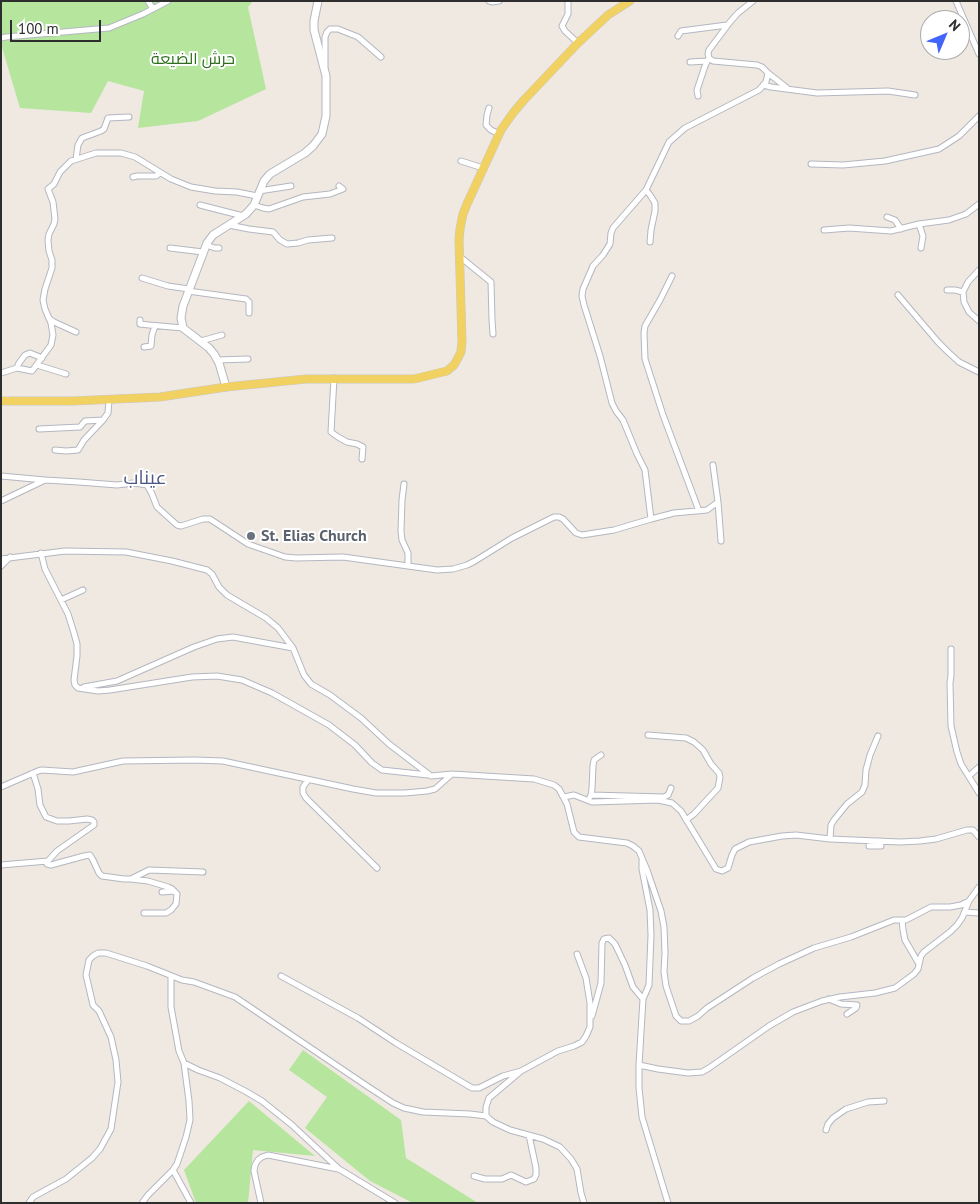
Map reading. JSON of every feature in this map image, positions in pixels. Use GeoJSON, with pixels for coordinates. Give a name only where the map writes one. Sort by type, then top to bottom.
{"type":"FeatureCollection","features":[{"type":"Feature","properties":{"kind":"main road"},"geometry":{"type":"LineString","coordinates":[[1,401],[73,401],[160,397],[290,380],[334,378],[386,380],[414,378],[447,370],[454,365],[460,352],[462,341],[458,240],[463,214],[499,134],[513,113],[578,43],[608,15],[630,1]]}},
{"type":"Feature","properties":{"kind":"street"},"geometry":{"type":"LineString","coordinates":[[148,1],[153,9]]}},
{"type":"Feature","properties":{"kind":"street"},"geometry":{"type":"LineString","coordinates":[[1,38],[109,28],[168,1]]}},
{"type":"Feature","properties":{"kind":"street"},"geometry":{"type":"LineString","coordinates":[[318,1],[314,30],[326,76]]}},
{"type":"Feature","properties":{"kind":"street"},"geometry":{"type":"LineString","coordinates":[[489,1],[499,1]]}},
{"type":"Feature","properties":{"kind":"street"},"geometry":{"type":"LineString","coordinates":[[568,1],[568,14],[562,26],[578,43]]}},
{"type":"Feature","properties":{"kind":"street"},"geometry":{"type":"LineString","coordinates":[[698,96],[697,90],[710,50],[727,25],[753,1]]}},
{"type":"Feature","properties":{"kind":"street"},"geometry":{"type":"LineString","coordinates":[[956,1],[979,54]]}},
{"type":"Feature","properties":{"kind":"street"},"geometry":{"type":"LineString","coordinates":[[678,36],[681,31],[727,25]]}},
{"type":"Feature","properties":{"kind":"street"},"geometry":{"type":"LineString","coordinates":[[183,328],[181,318],[183,306],[204,249],[212,235],[243,216],[254,205],[264,181],[270,174],[309,150],[322,134],[326,116],[326,32],[330,28],[338,29],[358,37],[381,57]]}},
{"type":"Feature","properties":{"kind":"street"},"geometry":{"type":"LineString","coordinates":[[690,62],[708,59],[757,65],[788,89]]}},
{"type":"Feature","properties":{"kind":"street"},"geometry":{"type":"LineString","coordinates":[[651,519],[645,470],[623,420],[612,403],[584,305],[583,289],[594,266],[610,244],[611,233],[614,228],[646,190],[669,142],[685,128],[759,90],[768,77],[768,73]]}},
{"type":"Feature","properties":{"kind":"street"},"geometry":{"type":"LineString","coordinates":[[763,85],[771,88],[817,93],[888,91],[915,94]]}},
{"type":"Feature","properties":{"kind":"street"},"geometry":{"type":"LineString","coordinates":[[489,108],[486,125],[499,134]]}},
{"type":"Feature","properties":{"kind":"street"},"geometry":{"type":"LineString","coordinates":[[812,164],[843,165],[885,162],[939,149],[959,136],[979,116]]}},
{"type":"Feature","properties":{"kind":"street"},"geometry":{"type":"LineString","coordinates":[[76,159],[78,145],[82,138],[104,129],[108,118],[129,118]]}},
{"type":"Feature","properties":{"kind":"street"},"geometry":{"type":"LineString","coordinates":[[1,373],[17,368],[32,372],[50,345],[53,335],[43,300],[52,268],[48,240],[54,224],[55,214],[48,189],[54,184],[60,172],[71,161],[96,153],[120,153],[135,157],[170,179],[191,187],[215,191],[258,194],[291,186]]}},
{"type":"Feature","properties":{"kind":"street"},"geometry":{"type":"LineString","coordinates":[[461,161],[483,168]]}},
{"type":"Feature","properties":{"kind":"street"},"geometry":{"type":"LineString","coordinates":[[132,177],[156,176],[160,173]]}},
{"type":"Feature","properties":{"kind":"street"},"geometry":{"type":"LineString","coordinates":[[254,205],[269,209],[303,197],[330,194],[343,189],[339,186]]}},
{"type":"Feature","properties":{"kind":"street"},"geometry":{"type":"LineString","coordinates":[[646,190],[654,203],[656,211],[650,242]]}},
{"type":"Feature","properties":{"kind":"street"},"geometry":{"type":"LineString","coordinates":[[824,230],[849,228],[891,231],[919,224],[949,220],[966,214],[979,204]]}},
{"type":"Feature","properties":{"kind":"street"},"geometry":{"type":"LineString","coordinates":[[200,205],[243,216]]}},
{"type":"Feature","properties":{"kind":"street"},"geometry":{"type":"LineString","coordinates":[[887,217],[895,220],[901,229]]}},
{"type":"Feature","properties":{"kind":"street"},"geometry":{"type":"LineString","coordinates":[[919,224],[923,236],[921,248]]}},
{"type":"Feature","properties":{"kind":"street"},"geometry":{"type":"LineString","coordinates":[[229,225],[273,232],[280,240],[287,244],[332,238]]}},
{"type":"Feature","properties":{"kind":"street"},"geometry":{"type":"LineString","coordinates":[[170,248],[219,248]]}},
{"type":"Feature","properties":{"kind":"street"},"geometry":{"type":"LineString","coordinates":[[459,255],[491,282],[493,334]]}},
{"type":"Feature","properties":{"kind":"street"},"geometry":{"type":"LineString","coordinates":[[979,270],[968,282],[963,292],[964,302],[969,312],[979,321]]}},
{"type":"Feature","properties":{"kind":"street"},"geometry":{"type":"LineString","coordinates":[[672,276],[645,326],[645,359],[663,415],[699,511]]}},
{"type":"Feature","properties":{"kind":"street"},"geometry":{"type":"LineString","coordinates":[[142,278],[168,286],[246,300],[250,302],[249,313]]}},
{"type":"Feature","properties":{"kind":"street"},"geometry":{"type":"LineString","coordinates":[[947,290],[963,292]]}},
{"type":"Feature","properties":{"kind":"street"},"geometry":{"type":"LineString","coordinates":[[898,295],[947,351],[959,362],[979,372]]}},
{"type":"Feature","properties":{"kind":"street"},"geometry":{"type":"LineString","coordinates":[[48,317],[54,322],[76,332]]}},
{"type":"Feature","properties":{"kind":"street"},"geometry":{"type":"LineString","coordinates":[[140,320],[140,324],[183,328],[201,341],[209,348],[217,360],[226,388]]}},
{"type":"Feature","properties":{"kind":"street"},"geometry":{"type":"LineString","coordinates":[[144,347],[151,346],[155,326]]}},
{"type":"Feature","properties":{"kind":"street"},"geometry":{"type":"LineString","coordinates":[[201,341],[222,335]]}},
{"type":"Feature","properties":{"kind":"street"},"geometry":{"type":"LineString","coordinates":[[17,368],[25,355],[30,354],[42,358]]}},
{"type":"Feature","properties":{"kind":"street"},"geometry":{"type":"LineString","coordinates":[[217,360],[248,358]]}},
{"type":"Feature","properties":{"kind":"street"},"geometry":{"type":"LineString","coordinates":[[37,365],[66,374]]}},
{"type":"Feature","properties":{"kind":"street"},"geometry":{"type":"LineString","coordinates":[[334,378],[331,432],[342,439],[363,447],[362,459]]}},
{"type":"Feature","properties":{"kind":"street"},"geometry":{"type":"LineString","coordinates":[[55,450],[78,450],[84,440],[108,413],[109,400]]}},
{"type":"Feature","properties":{"kind":"street"},"geometry":{"type":"LineString","coordinates":[[38,429],[80,427],[85,421],[102,420]]}},
{"type":"Feature","properties":{"kind":"street"},"geometry":{"type":"LineString","coordinates":[[713,464],[721,541]]}},
{"type":"Feature","properties":{"kind":"street"},"geometry":{"type":"LineString","coordinates":[[1,476],[117,485],[134,483],[147,485],[157,507],[177,525],[210,519],[248,544],[285,557],[338,557],[446,570],[467,565],[512,538],[554,517],[563,519],[576,533],[582,535],[614,530],[674,513],[708,510],[718,502]]}},
{"type":"Feature","properties":{"kind":"street"},"geometry":{"type":"LineString","coordinates":[[1,501],[45,480]]}},
{"type":"Feature","properties":{"kind":"street"},"geometry":{"type":"LineString","coordinates":[[404,484],[401,531],[402,540],[408,553],[408,566]]}},
{"type":"Feature","properties":{"kind":"street"},"geometry":{"type":"LineString","coordinates":[[1,559],[69,550],[126,552],[207,570],[227,595],[266,618],[278,628],[293,648],[304,675],[311,684],[330,695],[361,718],[389,744],[431,776]]}},
{"type":"Feature","properties":{"kind":"street"},"geometry":{"type":"LineString","coordinates":[[41,553],[45,568],[68,614],[74,633],[77,650],[74,680],[78,688],[98,691],[110,690],[192,677],[217,676],[242,680],[266,690],[330,725],[382,770],[431,776],[452,774],[534,779],[554,785],[564,797],[574,832],[579,837],[627,843],[638,851],[647,870],[661,911],[664,927],[664,972],[666,986],[676,1016],[681,1021],[689,1021],[753,978],[814,948],[851,937],[894,920],[906,920],[931,907],[950,907],[970,901]]}},
{"type":"Feature","properties":{"kind":"street"},"geometry":{"type":"LineString","coordinates":[[1,566],[11,557]]}},
{"type":"Feature","properties":{"kind":"street"},"geometry":{"type":"LineString","coordinates":[[61,600],[84,590]]}},
{"type":"Feature","properties":{"kind":"street"},"geometry":{"type":"LineString","coordinates":[[78,688],[117,681],[194,647],[217,639],[233,637],[293,648]]}},
{"type":"Feature","properties":{"kind":"street"},"geometry":{"type":"LineString","coordinates":[[951,649],[951,726],[961,764],[979,793]]}},
{"type":"Feature","properties":{"kind":"street"},"geometry":{"type":"LineString","coordinates":[[648,735],[686,738],[694,742],[704,750],[720,777],[718,788],[686,820]]}},
{"type":"Feature","properties":{"kind":"street"},"geometry":{"type":"LineString","coordinates":[[830,839],[831,825],[834,820],[847,804],[862,792],[870,755],[878,736]]}},
{"type":"Feature","properties":{"kind":"street"},"geometry":{"type":"LineString","coordinates":[[591,795],[592,766],[594,760],[601,755]]}},
{"type":"Feature","properties":{"kind":"street"},"geometry":{"type":"LineString","coordinates":[[1,787],[42,770],[73,772],[123,761],[223,761],[376,793],[417,793],[435,789],[452,774]]}},
{"type":"Feature","properties":{"kind":"street"},"geometry":{"type":"LineString","coordinates":[[968,776],[979,767]]}},
{"type":"Feature","properties":{"kind":"street"},"geometry":{"type":"LineString","coordinates":[[1,865],[48,861],[57,852],[94,826],[92,820],[87,819],[69,822],[57,821],[46,817],[40,805],[33,773]]}},
{"type":"Feature","properties":{"kind":"street"},"geometry":{"type":"LineString","coordinates":[[308,780],[303,787],[302,793],[376,868]]}},
{"type":"Feature","properties":{"kind":"street"},"geometry":{"type":"LineString","coordinates":[[584,798],[591,795],[664,796],[668,795],[671,788]]}},
{"type":"Feature","properties":{"kind":"street"},"geometry":{"type":"LineString","coordinates":[[564,797],[574,795],[592,802],[667,801],[681,811],[716,869],[722,871],[728,868],[735,848],[749,842],[782,836],[920,842],[936,840],[967,830],[973,830],[978,833]]}},
{"type":"Feature","properties":{"kind":"street"},"geometry":{"type":"LineString","coordinates":[[869,846],[881,846],[880,841]]}},
{"type":"Feature","properties":{"kind":"street"},"geometry":{"type":"LineString","coordinates":[[48,861],[47,864],[51,866],[90,855],[102,876],[148,882],[168,887],[177,894],[177,902],[172,910],[166,913],[144,913]]}},
{"type":"Feature","properties":{"kind":"street"},"geometry":{"type":"LineString","coordinates":[[642,861],[650,910],[651,935],[649,985],[643,999],[639,1088],[642,1116],[668,1203]]}},
{"type":"Feature","properties":{"kind":"street"},"geometry":{"type":"LineString","coordinates":[[131,879],[149,870],[203,872]]}},
{"type":"Feature","properties":{"kind":"street"},"geometry":{"type":"LineString","coordinates":[[639,1065],[688,1074],[702,1072],[782,1018],[805,1007],[829,999],[881,992],[895,988],[914,974],[918,969],[924,952],[950,932],[962,918],[979,887]]}},
{"type":"Feature","properties":{"kind":"street"},"geometry":{"type":"LineString","coordinates":[[162,892],[175,891]]}},
{"type":"Feature","properties":{"kind":"street"},"geometry":{"type":"LineString","coordinates":[[965,912],[979,913]]}},
{"type":"Feature","properties":{"kind":"street"},"geometry":{"type":"LineString","coordinates":[[902,920],[906,940],[919,964]]}},
{"type":"Feature","properties":{"kind":"street"},"geometry":{"type":"LineString","coordinates":[[281,976],[358,1018],[472,1088],[479,1088],[503,1076],[521,1070],[558,1051],[582,1042],[590,1027],[600,983],[602,943],[604,939],[609,938],[615,944],[633,987],[643,999]]}},
{"type":"Feature","properties":{"kind":"street"},"geometry":{"type":"LineString","coordinates":[[29,1203],[33,1197],[66,1179],[92,1158],[100,1149],[111,1129],[118,1082],[117,1070],[110,1037],[99,1011],[93,1005],[86,976],[89,960],[98,953],[106,953],[182,980],[200,983],[235,997],[367,1086],[404,1108],[423,1112],[486,1116],[493,1122],[510,1130],[543,1139],[560,1147],[577,1169],[584,1203]]}},
{"type":"Feature","properties":{"kind":"street"},"geometry":{"type":"LineString","coordinates":[[577,954],[589,990],[590,1027]]}},
{"type":"Feature","properties":{"kind":"street"},"geometry":{"type":"LineString","coordinates":[[142,1203],[177,1164],[190,1120],[184,1063],[179,1051],[171,1007],[171,976]]}},
{"type":"Feature","properties":{"kind":"street"},"geometry":{"type":"LineString","coordinates":[[829,999],[841,1004],[857,1005],[856,1008],[847,1014]]}},
{"type":"Feature","properties":{"kind":"street"},"geometry":{"type":"LineString","coordinates":[[184,1063],[220,1078],[262,1101],[312,1142],[339,1170],[394,1203]]}},
{"type":"Feature","properties":{"kind":"street"},"geometry":{"type":"LineString","coordinates":[[486,1116],[486,1107],[490,1098],[521,1070]]}},
{"type":"Feature","properties":{"kind":"street"},"geometry":{"type":"LineString","coordinates":[[826,1130],[833,1118],[846,1109],[868,1102],[884,1101]]}},
{"type":"Feature","properties":{"kind":"street"},"geometry":{"type":"LineString","coordinates":[[474,1176],[486,1179],[502,1178],[510,1175],[526,1182],[534,1179],[536,1168],[529,1135]]}},
{"type":"Feature","properties":{"kind":"street"},"geometry":{"type":"LineString","coordinates":[[261,1203],[254,1171],[255,1165],[262,1157],[268,1155],[339,1170]]}},
{"type":"Feature","properties":{"kind":"street"},"geometry":{"type":"LineString","coordinates":[[173,1170],[191,1203]]}},
{"type":"Feature","properties":{"kind":"green space","name":"حرش الضيعة"},"geometry":{"type":"Polygon","coordinates":[[[1,1],[253,1],[248,7],[266,89],[198,121],[138,128],[144,91],[108,81],[91,113],[20,108],[1,44],[1,1]]]}},
{"type":"Feature","properties":{"kind":"green space"},"geometry":{"type":"Polygon","coordinates":[[[303,1050],[401,1120],[406,1158],[478,1203],[413,1203],[370,1181],[305,1128],[327,1097],[289,1070],[303,1050]]]}},
{"type":"Feature","properties":{"kind":"green space"},"geometry":{"type":"Polygon","coordinates":[[[249,1101],[315,1156],[253,1150],[248,1203],[196,1203],[184,1170],[249,1101]]]}},
{"type":"Feature","properties":{"kind":"place","name":"St. Elias Church"},"geometry":{"type":"Point","coordinates":[251,536]}},
{"type":"Feature","properties":{"kind":"district","name":"عيناب"},"geometry":{"type":"Point","coordinates":[145,479]}}]}
